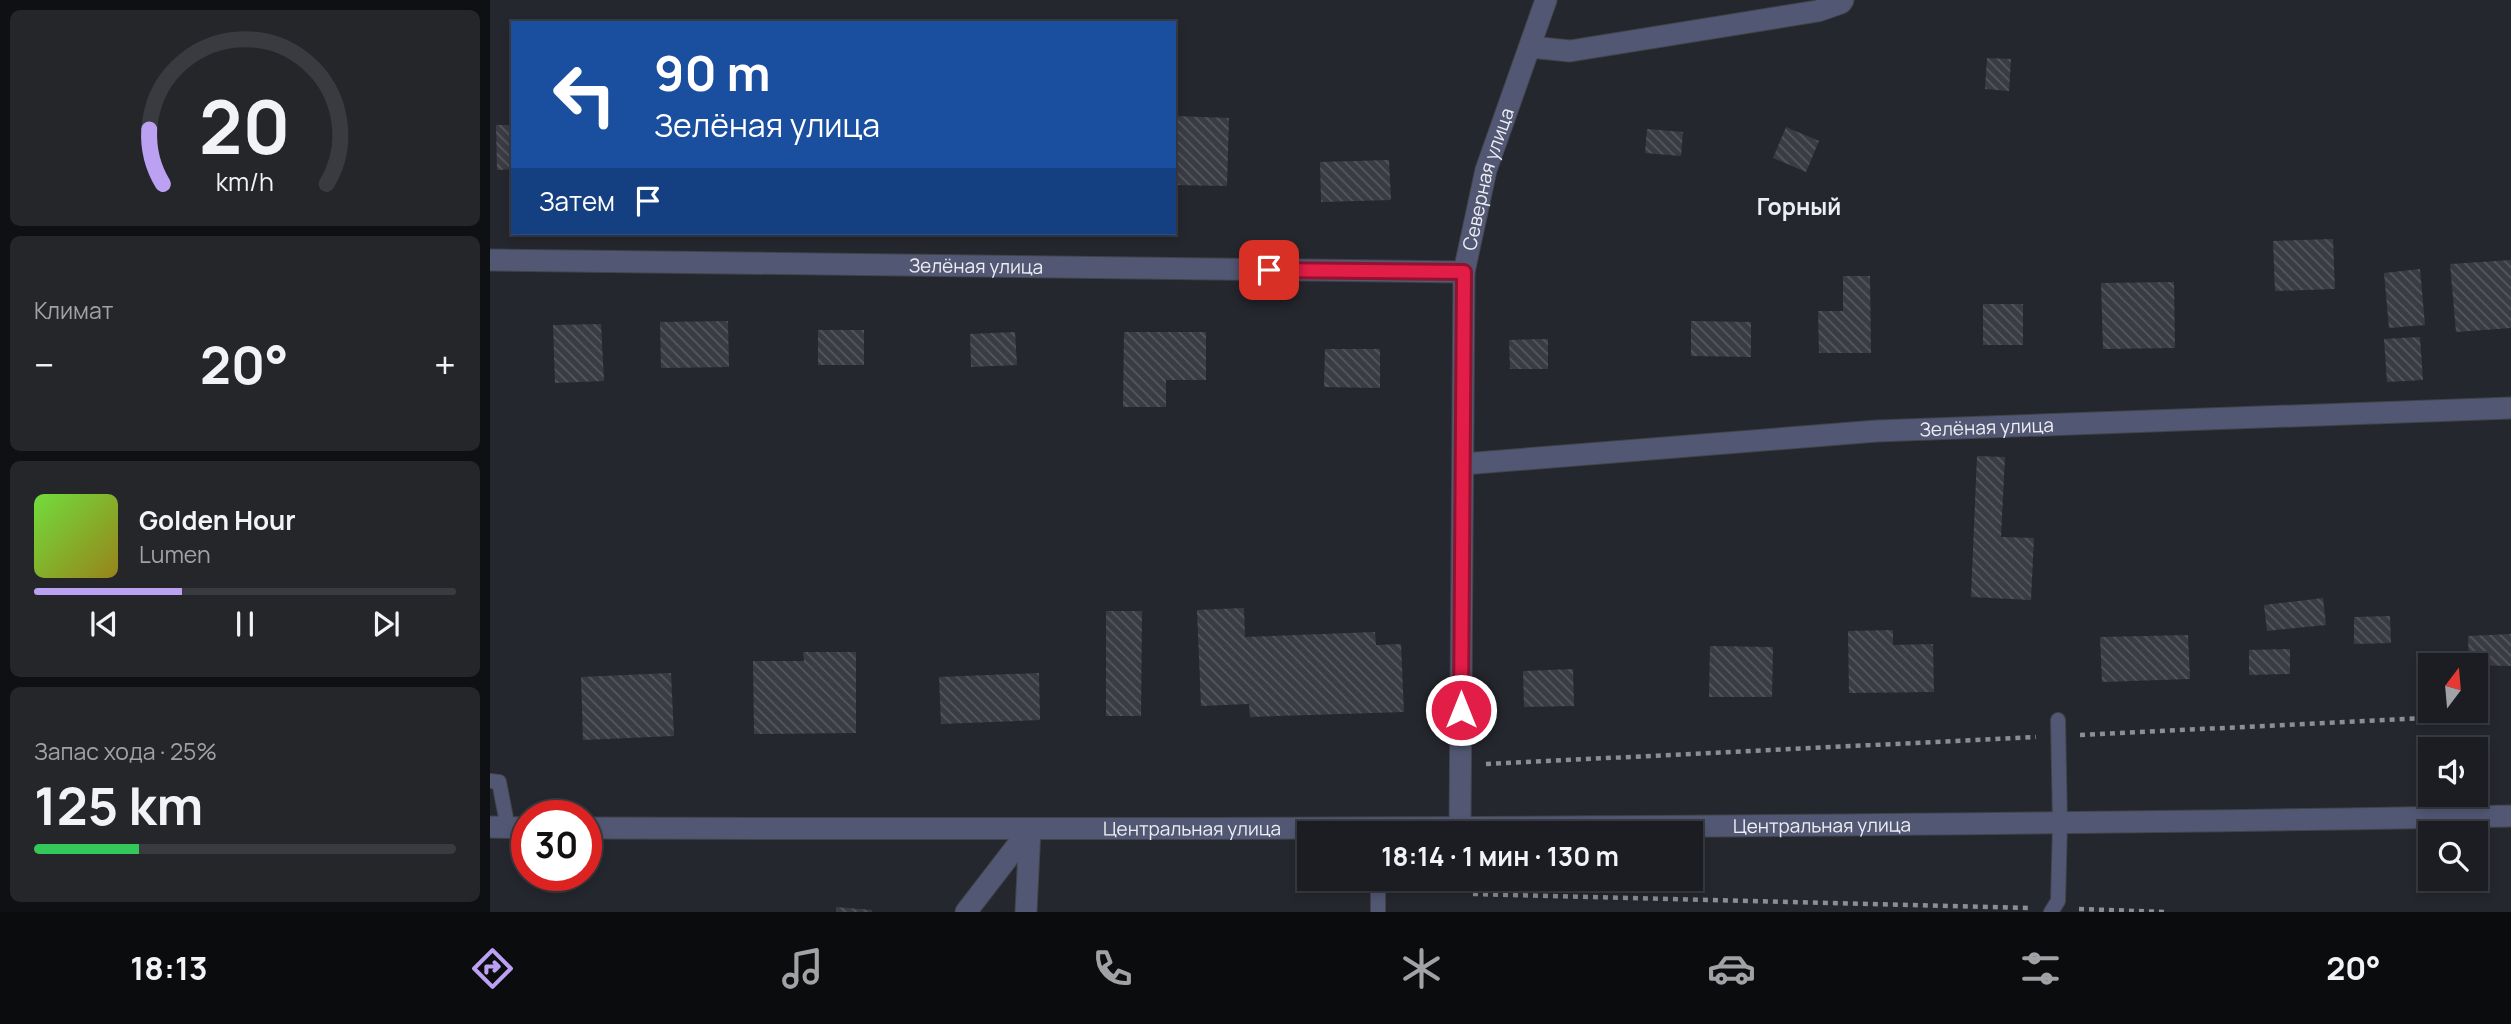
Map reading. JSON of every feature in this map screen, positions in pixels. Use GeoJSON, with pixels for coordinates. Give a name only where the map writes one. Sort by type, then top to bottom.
{"type":"FeatureCollection","features":[{"type":"Feature","properties":{"kind":"street","name":"Северная улица"},"geometry":{"type":"LineString","coordinates":[[1460,821],[1464,272],[1486,170],[1546,0]]}},
{"type":"Feature","properties":{"kind":"street"},"geometry":{"type":"LineString","coordinates":[[1530,47],[1570,51],[1818,12],[1843,0]]}},
{"type":"Feature","properties":{"kind":"street","name":"Зелёная улица"},"geometry":{"type":"LineString","coordinates":[[490,260],[1464,272]]}},
{"type":"Feature","properties":{"kind":"street","name":"Зелёная улица"},"geometry":{"type":"LineString","coordinates":[[1463,464],[1877,430],[2511,408]]}},
{"type":"Feature","properties":{"kind":"street","name":"Центральная улица"},"geometry":{"type":"LineString","coordinates":[[1703,826],[2060,824],[2511,816]]}},
{"type":"Feature","properties":{"kind":"street","name":"Центральная улица"},"geometry":{"type":"LineString","coordinates":[[602,828],[1297,830]]}},
{"type":"Feature","properties":{"kind":"street"},"geometry":{"type":"LineString","coordinates":[[966,912],[1030,829]]}},
{"type":"Feature","properties":{"kind":"street"},"geometry":{"type":"LineString","coordinates":[[1026,912],[1030,829]]}},
{"type":"Feature","properties":{"kind":"lane"},"geometry":{"type":"LineString","coordinates":[[2052,910],[2058,901],[2058,720]]}},
{"type":"Feature","properties":{"kind":"lane"},"geometry":{"type":"LineString","coordinates":[[490,781],[499,782],[498,823]]}},
{"type":"Feature","properties":{"kind":"lane"},"geometry":{"type":"LineString","coordinates":[[1378,891],[1378,912]]}},
{"type":"Feature","properties":{"kind":"path"},"geometry":{"type":"LineString","coordinates":[[1460,765],[2418,718]]}},
{"type":"Feature","properties":{"kind":"path"},"geometry":{"type":"LineString","coordinates":[[1472,894],[2167,912]]}},
{"type":"Feature","properties":{"kind":"building"},"geometry":{"type":"Polygon","coordinates":[[[1987,58],[2011,59],[2009,91],[1985,89],[1987,58]]]}},
{"type":"Feature","properties":{"kind":"building"},"geometry":{"type":"Polygon","coordinates":[[[1176,116],[1229,118],[1227,186],[1176,185],[1176,116]]]}},
{"type":"Feature","properties":{"kind":"building"},"geometry":{"type":"Polygon","coordinates":[[[496,125],[511,125],[511,169],[497,170],[496,125]]]}},
{"type":"Feature","properties":{"kind":"building"},"geometry":{"type":"Polygon","coordinates":[[[1786,127],[1819,141],[1806,172],[1773,158],[1786,127]]]}},
{"type":"Feature","properties":{"kind":"building"},"geometry":{"type":"Polygon","coordinates":[[[1647,129],[1683,132],[1681,156],[1645,153],[1647,129]]]}},
{"type":"Feature","properties":{"kind":"building"},"geometry":{"type":"Polygon","coordinates":[[[1389,160],[1391,200],[1321,202],[1320,162],[1389,160]]]}},
{"type":"Feature","properties":{"kind":"building"},"geometry":{"type":"Polygon","coordinates":[[[2333,239],[2335,289],[2275,291],[2273,241],[2333,239]]]}},
{"type":"Feature","properties":{"kind":"building"},"geometry":{"type":"Polygon","coordinates":[[[2511,260],[2511,328],[2456,332],[2450,264],[2511,260]]]}},
{"type":"Feature","properties":{"kind":"building"},"geometry":{"type":"Polygon","coordinates":[[[2420,269],[2425,325],[2389,328],[2384,273],[2420,269]]]}},
{"type":"Feature","properties":{"kind":"building"},"geometry":{"type":"Polygon","coordinates":[[[1843,276],[1870,276],[1871,353],[1819,353],[1818,311],[1843,311],[1843,276]]]}},
{"type":"Feature","properties":{"kind":"building"},"geometry":{"type":"Polygon","coordinates":[[[2174,282],[2175,348],[2103,349],[2101,283],[2174,282]]]}},
{"type":"Feature","properties":{"kind":"building"},"geometry":{"type":"Polygon","coordinates":[[[1983,304],[2023,304],[2023,345],[1983,345],[1983,304]]]}},
{"type":"Feature","properties":{"kind":"building"},"geometry":{"type":"Polygon","coordinates":[[[728,321],[729,367],[661,368],[660,322],[728,321]]]}},
{"type":"Feature","properties":{"kind":"building"},"geometry":{"type":"Polygon","coordinates":[[[1691,321],[1751,322],[1751,357],[1691,356],[1691,321]]]}},
{"type":"Feature","properties":{"kind":"building"},"geometry":{"type":"Polygon","coordinates":[[[601,324],[604,381],[555,383],[553,325],[601,324]]]}},
{"type":"Feature","properties":{"kind":"building"},"geometry":{"type":"Polygon","coordinates":[[[818,330],[864,330],[864,365],[818,365],[818,330]]]}},
{"type":"Feature","properties":{"kind":"building"},"geometry":{"type":"Polygon","coordinates":[[[1015,332],[1017,365],[971,367],[970,334],[1015,332]]]}},
{"type":"Feature","properties":{"kind":"building"},"geometry":{"type":"Polygon","coordinates":[[[1124,332],[1206,332],[1206,380],[1166,380],[1166,407],[1123,407],[1124,332]]]}},
{"type":"Feature","properties":{"kind":"building"},"geometry":{"type":"Polygon","coordinates":[[[2420,337],[2423,380],[2387,382],[2384,339],[2420,337]]]}},
{"type":"Feature","properties":{"kind":"building"},"geometry":{"type":"Polygon","coordinates":[[[1548,339],[1548,369],[1510,369],[1509,340],[1548,339]]]}},
{"type":"Feature","properties":{"kind":"building"},"geometry":{"type":"Polygon","coordinates":[[[1325,349],[1380,349],[1380,388],[1324,387],[1325,349]]]}},
{"type":"Feature","properties":{"kind":"building"},"geometry":{"type":"Polygon","coordinates":[[[1977,456],[2005,457],[2001,537],[2034,538],[2031,600],[1971,597],[1977,456]]]}},
{"type":"Feature","properties":{"kind":"building"},"geometry":{"type":"Polygon","coordinates":[[[2323,598],[2326,625],[2267,631],[2264,605],[2323,598]]]}},
{"type":"Feature","properties":{"kind":"building"},"geometry":{"type":"Polygon","coordinates":[[[1244,608],[1245,637],[1375,632],[1376,645],[1401,644],[1404,712],[1250,717],[1249,704],[1201,706],[1197,610],[1244,608]]]}},
{"type":"Feature","properties":{"kind":"building"},"geometry":{"type":"Polygon","coordinates":[[[1106,611],[1142,611],[1141,716],[1106,716],[1106,611]]]}},
{"type":"Feature","properties":{"kind":"building"},"geometry":{"type":"Polygon","coordinates":[[[2390,616],[2391,643],[2354,644],[2354,617],[2390,616]]]}},
{"type":"Feature","properties":{"kind":"building"},"geometry":{"type":"Polygon","coordinates":[[[1893,630],[1893,645],[1933,644],[1934,692],[1849,693],[1848,631],[1893,630]]]}},
{"type":"Feature","properties":{"kind":"building"},"geometry":{"type":"Polygon","coordinates":[[[2511,634],[2511,666],[2488,665],[2488,653],[2469,653],[2468,636],[2511,634]]]}},
{"type":"Feature","properties":{"kind":"building"},"geometry":{"type":"Polygon","coordinates":[[[2188,635],[2190,679],[2102,682],[2100,637],[2188,635]]]}},
{"type":"Feature","properties":{"kind":"building"},"geometry":{"type":"Polygon","coordinates":[[[1710,646],[1773,647],[1772,697],[1709,697],[1710,646]]]}},
{"type":"Feature","properties":{"kind":"building"},"geometry":{"type":"Polygon","coordinates":[[[2290,649],[2290,674],[2249,675],[2249,650],[2290,649]]]}},
{"type":"Feature","properties":{"kind":"building"},"geometry":{"type":"Polygon","coordinates":[[[803,652],[856,652],[856,733],[754,734],[753,661],[804,661],[803,652]]]}},
{"type":"Feature","properties":{"kind":"building"},"geometry":{"type":"Polygon","coordinates":[[[1573,669],[1574,706],[1524,707],[1523,671],[1573,669]]]}},
{"type":"Feature","properties":{"kind":"building"},"geometry":{"type":"Polygon","coordinates":[[[671,673],[674,736],[583,740],[581,677],[671,673]]]}},
{"type":"Feature","properties":{"kind":"building"},"geometry":{"type":"Polygon","coordinates":[[[1039,673],[1040,720],[941,724],[939,677],[1039,673]]]}},
{"type":"Feature","properties":{"kind":"building"},"geometry":{"type":"Polygon","coordinates":[[[836,907],[872,910],[872,912],[836,912],[836,907]]]}},
{"type":"Feature","properties":{"kind":"district","name":"Горный"},"geometry":{"type":"Point","coordinates":[1799,207]}},
{"type":"Feature","properties":{"kind":"route"},"geometry":{"type":"LineString","coordinates":[[1269,270],[1464,272],[1461,710]]}}]}
